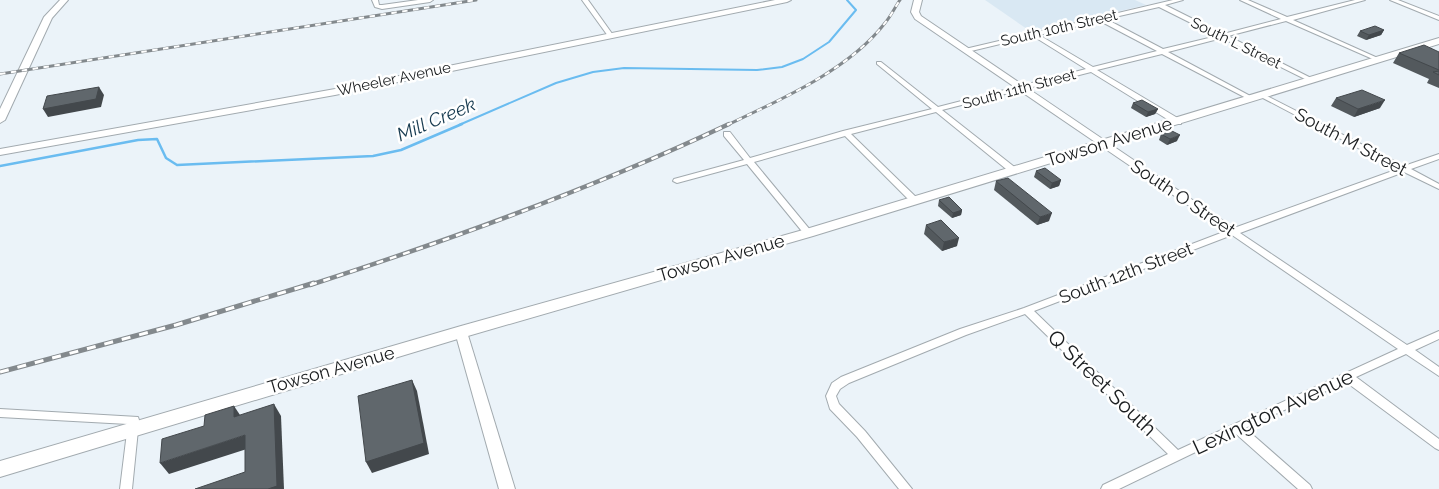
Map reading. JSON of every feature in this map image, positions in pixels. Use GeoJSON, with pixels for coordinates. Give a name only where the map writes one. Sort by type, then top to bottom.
{"type":"FeatureCollection","features":[{"type":"Feature","properties":{"kind":"main road"},"geometry":{"type":"LineString","coordinates":[[0,120],[48,16],[64,0]]}},
{"type":"Feature","properties":{"kind":"main road","name":"Wheeler Avenue"},"geometry":{"type":"LineString","coordinates":[[0,152],[334,92],[787,0]]}},
{"type":"Feature","properties":{"kind":"main road","name":"Towson Avenue"},"geometry":{"type":"LineString","coordinates":[[0,468],[461,332],[808,233],[1258,98],[1439,41]]}},
{"type":"Feature","properties":{"kind":"street"},"geometry":{"type":"LineString","coordinates":[[375,0],[376,5],[379,7],[430,0]]}},
{"type":"Feature","properties":{"kind":"street"},"geometry":{"type":"LineString","coordinates":[[584,0],[610,35]]}},
{"type":"Feature","properties":{"kind":"street","name":"South O Street"},"geometry":{"type":"LineString","coordinates":[[918,0],[916,15],[1439,372]]}},
{"type":"Feature","properties":{"kind":"street","name":"South 10th Street"},"geometry":{"type":"LineString","coordinates":[[967,50],[1180,0]]}},
{"type":"Feature","properties":{"kind":"street"},"geometry":{"type":"LineString","coordinates":[[1243,0],[1377,59]]}},
{"type":"Feature","properties":{"kind":"street","name":"South 11th Street"},"geometry":{"type":"LineString","coordinates":[[677,181],[846,133],[1362,0]]}},
{"type":"Feature","properties":{"kind":"street"},"geometry":{"type":"LineString","coordinates":[[1393,0],[1439,18]]}},
{"type":"Feature","properties":{"kind":"street","name":"South L Street"},"geometry":{"type":"LineString","coordinates":[[1160,5],[1313,80]]}},
{"type":"Feature","properties":{"kind":"street","name":"South M Street"},"geometry":{"type":"LineString","coordinates":[[1102,19],[1164,52],[1439,187]]}},
{"type":"Feature","properties":{"kind":"street"},"geometry":{"type":"LineString","coordinates":[[1033,34],[1178,122]]}},
{"type":"Feature","properties":{"kind":"street"},"geometry":{"type":"LineString","coordinates":[[1413,48],[1430,55]]}},
{"type":"Feature","properties":{"kind":"street"},"geometry":{"type":"LineString","coordinates":[[879,63],[1014,171]]}},
{"type":"Feature","properties":{"kind":"street"},"geometry":{"type":"LineString","coordinates":[[846,133],[915,201]]}},
{"type":"Feature","properties":{"kind":"street"},"geometry":{"type":"LineString","coordinates":[[726,134],[808,233]]}},
{"type":"Feature","properties":{"kind":"street","name":"South 12th Street"},"geometry":{"type":"LineString","coordinates":[[906,489],[861,434],[834,406],[831,392],[845,380],[963,332],[1028,310],[1141,266],[1439,156]]}},
{"type":"Feature","properties":{"kind":"street","name":"Q Street South"},"geometry":{"type":"LineString","coordinates":[[1028,310],[1177,456]]}},
{"type":"Feature","properties":{"kind":"street"},"geometry":{"type":"LineString","coordinates":[[461,332],[507,489]]}},
{"type":"Feature","properties":{"kind":"street","name":"Lexington Avenue"},"geometry":{"type":"LineString","coordinates":[[1107,489],[1236,427],[1439,335]]}},
{"type":"Feature","properties":{"kind":"street"},"geometry":{"type":"LineString","coordinates":[[1348,377],[1439,445]]}},
{"type":"Feature","properties":{"kind":"street"},"geometry":{"type":"LineString","coordinates":[[0,413],[134,420],[126,489]]}},
{"type":"Feature","properties":{"kind":"street"},"geometry":{"type":"LineString","coordinates":[[1236,427],[1306,489]]}},
{"type":"Feature","properties":{"kind":"shaded area"},"geometry":{"type":"Polygon","coordinates":[[[985,0],[1135,0],[1146,5],[1034,31],[1027,29],[985,0]]]}},
{"type":"Feature","properties":{"kind":"building"},"geometry":{"type":"Polygon","coordinates":[[[1375,26],[1384,30],[1369,35],[1360,31],[1375,26]]]}},
{"type":"Feature","properties":{"kind":"building"},"geometry":{"type":"Polygon","coordinates":[[[1424,45],[1439,52],[1439,70],[1399,53],[1424,45]]]}},
{"type":"Feature","properties":{"kind":"building"},"geometry":{"type":"Polygon","coordinates":[[[99,87],[96,99],[43,109],[47,96],[99,87]]]}},
{"type":"Feature","properties":{"kind":"building"},"geometry":{"type":"Polygon","coordinates":[[[1362,90],[1385,100],[1358,109],[1336,98],[1362,90]]]}},
{"type":"Feature","properties":{"kind":"building"},"geometry":{"type":"Polygon","coordinates":[[[1142,100],[1158,109],[1148,112],[1133,103],[1142,100]]]}},
{"type":"Feature","properties":{"kind":"building"},"geometry":{"type":"Polygon","coordinates":[[[1172,131],[1180,135],[1170,139],[1161,134],[1172,131]]]}},
{"type":"Feature","properties":{"kind":"building"},"geometry":{"type":"Polygon","coordinates":[[[1045,168],[1061,180],[1052,183],[1036,171],[1045,168]]]}},
{"type":"Feature","properties":{"kind":"building"},"geometry":{"type":"Polygon","coordinates":[[[1008,178],[1052,213],[1040,217],[996,181],[1008,178]]]}},
{"type":"Feature","properties":{"kind":"building"},"geometry":{"type":"Polygon","coordinates":[[[949,197],[962,210],[953,213],[939,200],[949,197]]]}},
{"type":"Feature","properties":{"kind":"building"},"geometry":{"type":"Polygon","coordinates":[[[941,220],[959,238],[944,242],[926,225],[941,220]]]}},
{"type":"Feature","properties":{"kind":"building"},"geometry":{"type":"Polygon","coordinates":[[[412,380],[424,443],[366,462],[358,396],[412,380]]]}},
{"type":"Feature","properties":{"kind":"building"},"geometry":{"type":"Polygon","coordinates":[[[274,404],[277,486],[268,489],[195,489],[245,472],[245,435],[160,463],[162,439],[204,426],[205,415],[234,406],[234,417],[274,404]]]}},
{"type":"Feature","properties":{"kind":"waterway","name":"Mill Creek"},"geometry":{"type":"LineString","coordinates":[[459,125],[556,83],[593,72],[624,68],[757,70],[782,67],[803,59],[829,42],[856,10],[847,0]]}},
{"type":"Feature","properties":{"kind":"waterway","name":"Mill Creek"},"geometry":{"type":"LineString","coordinates":[[0,166],[138,140],[157,139],[166,158],[177,165],[373,156],[401,150],[462,124]]}},
{"type":"Feature","properties":{"kind":"railway"},"geometry":{"type":"LineString","coordinates":[[0,74],[476,0]]}},
{"type":"Feature","properties":{"kind":"railway"},"geometry":{"type":"LineString","coordinates":[[727,125],[791,94],[853,55],[870,40],[887,20],[900,0]]}},
{"type":"Feature","properties":{"kind":"railway"},"geometry":{"type":"LineString","coordinates":[[310,285],[470,231],[575,191],[729,124]]}},
{"type":"Feature","properties":{"kind":"railway"},"geometry":{"type":"LineString","coordinates":[[0,372],[176,325],[314,283]]}}]}
